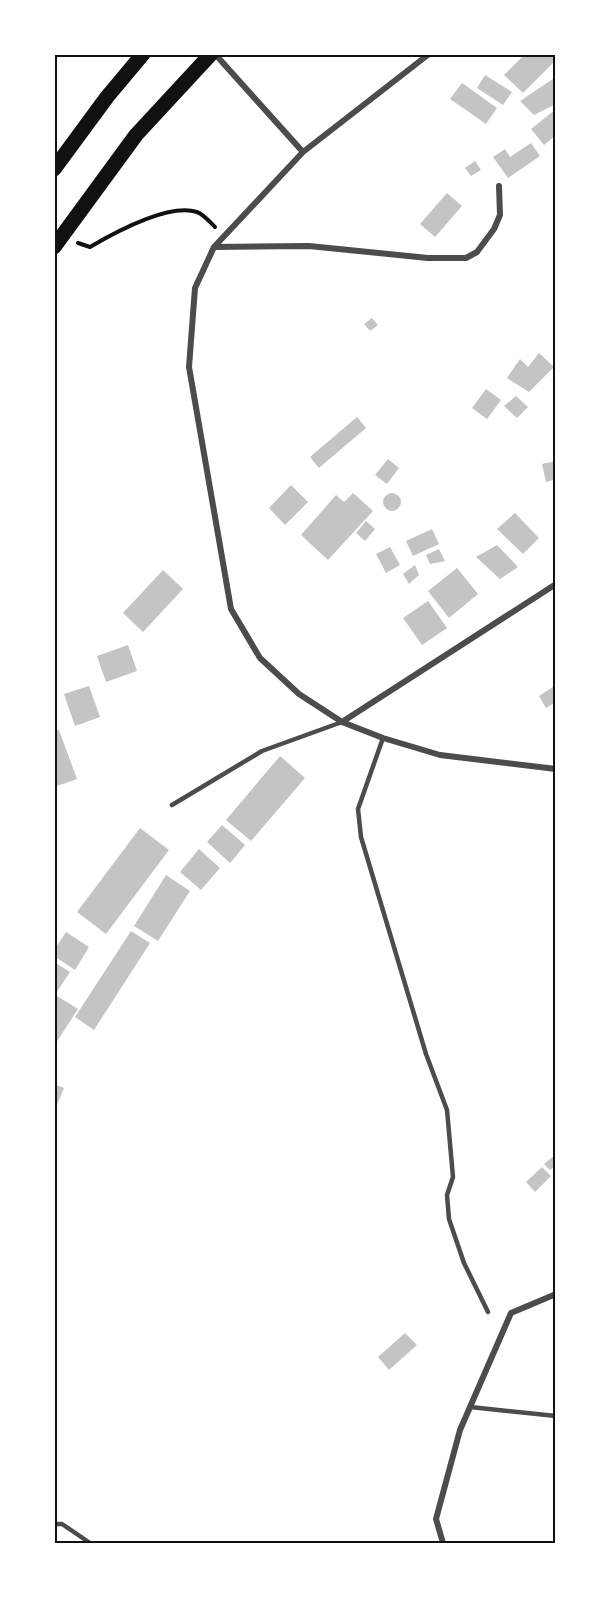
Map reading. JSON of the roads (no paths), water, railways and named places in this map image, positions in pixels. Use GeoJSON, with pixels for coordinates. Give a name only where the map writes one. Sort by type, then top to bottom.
{"type":"FeatureCollection","features":[{"type":"Feature","properties":{"kind":"main road"},"geometry":{"type":"LineString","coordinates":[[54,169],[107,97],[143,54]]}},
{"type":"Feature","properties":{"kind":"main road"},"geometry":{"type":"LineString","coordinates":[[58,242],[136,135],[213,54]]}},
{"type":"Feature","properties":{"kind":"street"},"geometry":{"type":"LineString","coordinates":[[213,54],[303,152]]}},
{"type":"Feature","properties":{"kind":"street"},"geometry":{"type":"LineString","coordinates":[[429,54],[303,152],[214,247],[195,288],[189,367],[231,609],[260,658],[299,694],[342,722],[383,738],[440,755],[556,769]]}},
{"type":"Feature","properties":{"kind":"street"},"geometry":{"type":"LineString","coordinates":[[214,247],[309,246],[428,258],[466,258],[477,252],[494,229],[500,215],[499,186]]}},
{"type":"Feature","properties":{"kind":"street"},"geometry":{"type":"LineString","coordinates":[[342,722],[556,584]]}},
{"type":"Feature","properties":{"kind":"street"},"geometry":{"type":"LineString","coordinates":[[443,1543],[436,1519],[460,1430],[511,1313],[556,1294]]}},
{"type":"Feature","properties":{"kind":"lane"},"geometry":{"type":"LineString","coordinates":[[172,805],[262,751],[342,722]]}},
{"type":"Feature","properties":{"kind":"lane"},"geometry":{"type":"LineString","coordinates":[[383,738],[358,809],[362,837],[426,1054],[447,1110],[453,1176],[447,1195],[449,1218],[464,1263],[488,1312]]}},
{"type":"Feature","properties":{"kind":"lane"},"geometry":{"type":"LineString","coordinates":[[470,1407],[556,1416]]}},
{"type":"Feature","properties":{"kind":"lane"},"geometry":{"type":"LineString","coordinates":[[54,1524],[62,1524],[90,1543]]}}]}
